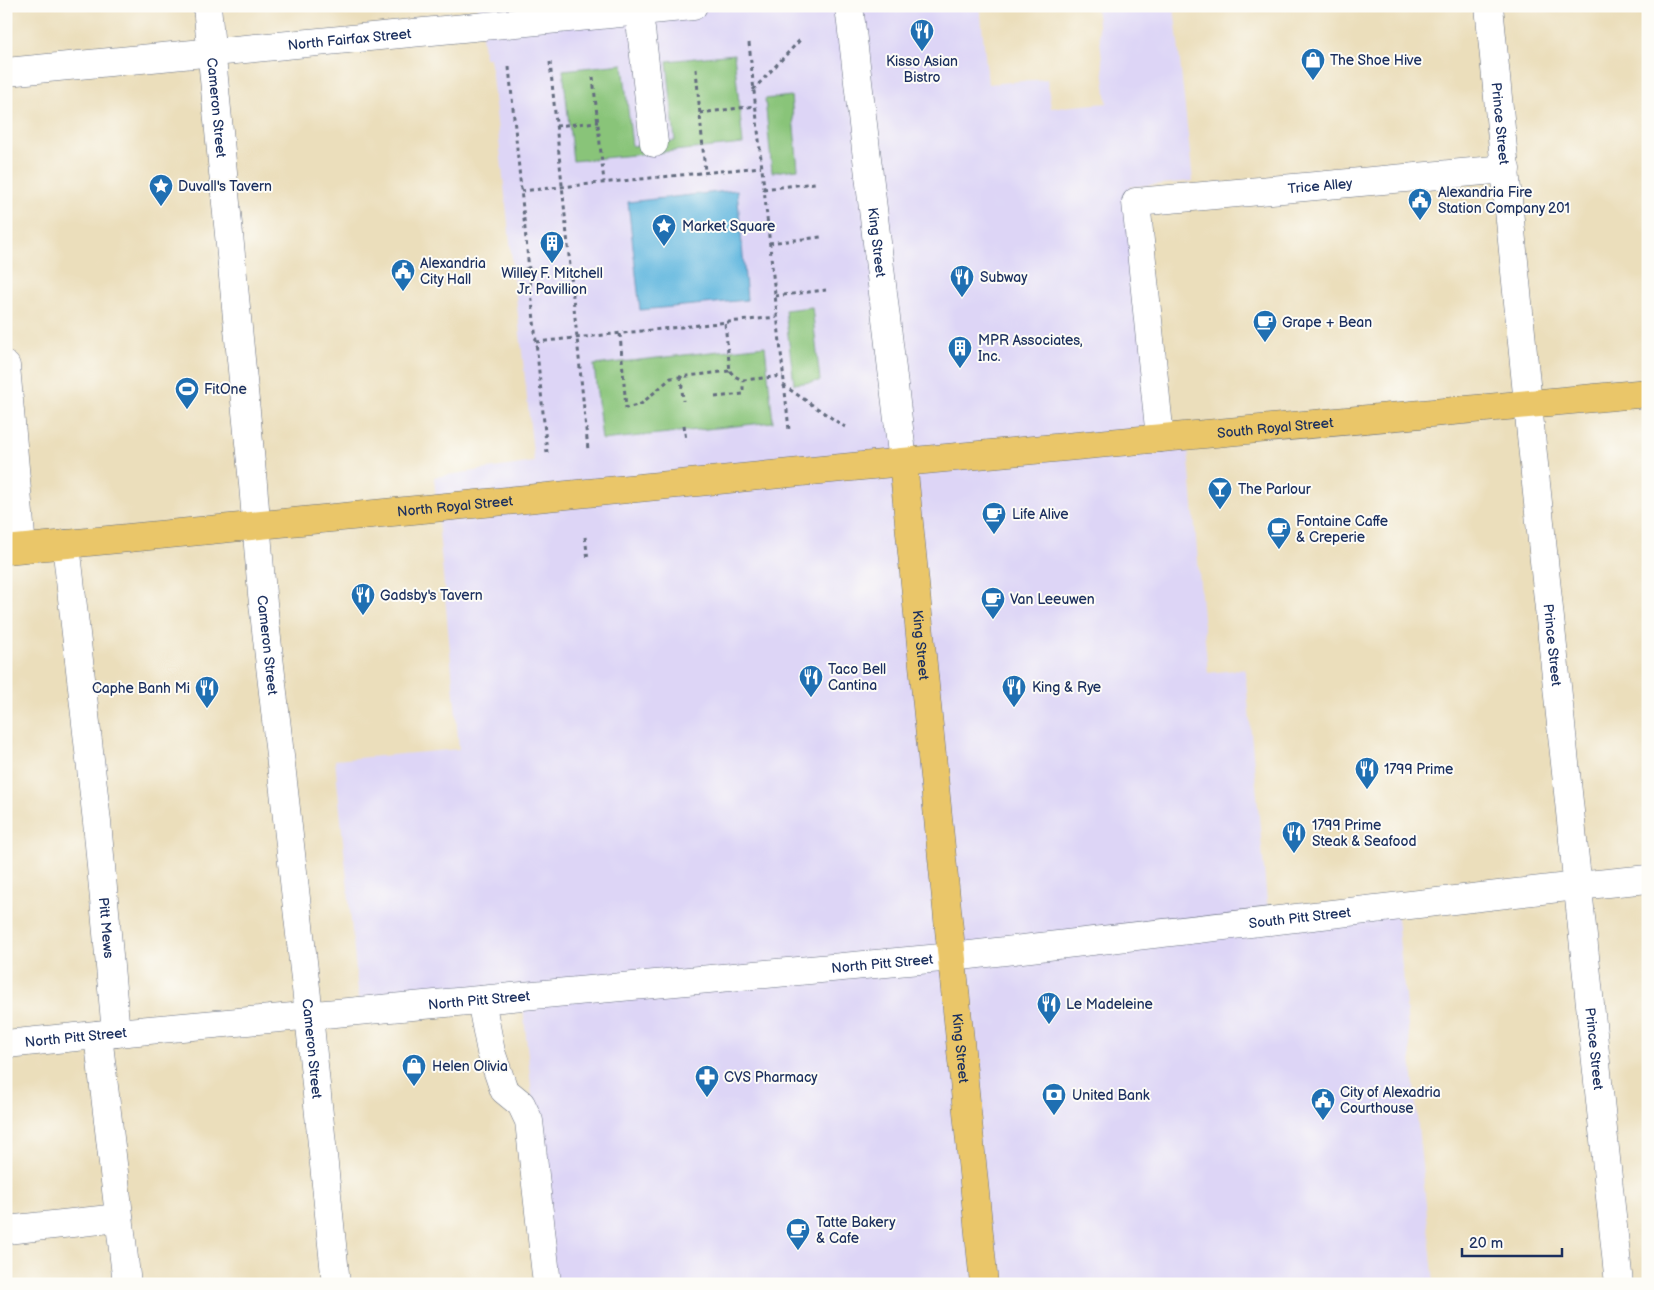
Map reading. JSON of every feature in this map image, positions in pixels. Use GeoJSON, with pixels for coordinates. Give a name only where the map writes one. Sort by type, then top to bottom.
{"type":"FeatureCollection","features":[{"type":"Feature","properties":{"kind":"main road","name":"South Royal Street"},"geometry":{"type":"LineString","coordinates":[[903,462],[1648,393]]}},
{"type":"Feature","properties":{"kind":"main road","name":"North Royal Street"},"geometry":{"type":"LineString","coordinates":[[14,549],[903,462]]}},
{"type":"Feature","properties":{"kind":"main road","name":"King Street"},"geometry":{"type":"LineString","coordinates":[[903,462],[984,1284]]}},
{"type":"Feature","properties":{"kind":"street","name":"Cameron Street"},"geometry":{"type":"LineString","coordinates":[[207,6],[262,594],[309,1015],[336,1284]]}},
{"type":"Feature","properties":{"kind":"street","name":"North Fairfax Street"},"geometry":{"type":"LineString","coordinates":[[6,72],[693,6]]}},
{"type":"Feature","properties":{"kind":"street","name":"King Street"},"geometry":{"type":"LineString","coordinates":[[849,6],[903,462]]}},
{"type":"Feature","properties":{"kind":"street","name":"Prince Street"},"geometry":{"type":"LineString","coordinates":[[1489,6],[1528,405],[1619,1284]]}},
{"type":"Feature","properties":{"kind":"street"},"geometry":{"type":"LineString","coordinates":[[645,10],[654,143]]}},
{"type":"Feature","properties":{"kind":"street","name":"Trice Alley"},"geometry":{"type":"LineString","coordinates":[[1160,438],[1136,202],[1506,170]]}},
{"type":"Feature","properties":{"kind":"street"},"geometry":{"type":"LineString","coordinates":[[6,366],[14,549]]}},
{"type":"Feature","properties":{"kind":"street","name":"Pitt Mews"},"geometry":{"type":"LineString","coordinates":[[66,544],[97,822],[107,1034],[119,1218],[127,1284]]}},
{"type":"Feature","properties":{"kind":"street","name":"South Pitt Street"},"geometry":{"type":"LineString","coordinates":[[952,957],[1648,879]]}},
{"type":"Feature","properties":{"kind":"street","name":"North Pitt Street"},"geometry":{"type":"LineString","coordinates":[[6,1044],[952,957]]}},
{"type":"Feature","properties":{"kind":"street"},"geometry":{"type":"LineString","coordinates":[[481,1000],[491,1052],[504,1090],[521,1104],[528,1121],[547,1284]]}},
{"type":"Feature","properties":{"kind":"street"},"geometry":{"type":"LineString","coordinates":[[6,1230],[119,1218]]}},
{"type":"Feature","properties":{"kind":"path"},"geometry":{"type":"LineString","coordinates":[[753,91],[800,40]]}},
{"type":"Feature","properties":{"kind":"path"},"geometry":{"type":"LineString","coordinates":[[749,43],[789,430]]}},
{"type":"Feature","properties":{"kind":"path"},"geometry":{"type":"LineString","coordinates":[[550,62],[588,450]]}},
{"type":"Feature","properties":{"kind":"path"},"geometry":{"type":"LineString","coordinates":[[509,67],[547,453]]}},
{"type":"Feature","properties":{"kind":"path"},"geometry":{"type":"LineString","coordinates":[[696,68],[705,172]]}},
{"type":"Feature","properties":{"kind":"path"},"geometry":{"type":"LineString","coordinates":[[593,77],[604,182]]}},
{"type":"Feature","properties":{"kind":"path"},"geometry":{"type":"LineString","coordinates":[[700,112],[755,106]]}},
{"type":"Feature","properties":{"kind":"path"},"geometry":{"type":"LineString","coordinates":[[556,126],[598,122]]}},
{"type":"Feature","properties":{"kind":"path"},"geometry":{"type":"LineString","coordinates":[[521,191],[761,167]]}},
{"type":"Feature","properties":{"kind":"path"},"geometry":{"type":"LineString","coordinates":[[763,189],[815,183]]}},
{"type":"Feature","properties":{"kind":"path"},"geometry":{"type":"LineString","coordinates":[[769,243],[821,237]]}},
{"type":"Feature","properties":{"kind":"path"},"geometry":{"type":"LineString","coordinates":[[517,270],[529,268]]}},
{"type":"Feature","properties":{"kind":"path"},"geometry":{"type":"LineString","coordinates":[[774,296],[826,290]]}},
{"type":"Feature","properties":{"kind":"path"},"geometry":{"type":"LineString","coordinates":[[536,342],[777,318]]}},
{"type":"Feature","properties":{"kind":"path"},"geometry":{"type":"LineString","coordinates":[[726,323],[730,371]]}},
{"type":"Feature","properties":{"kind":"path"},"geometry":{"type":"LineString","coordinates":[[620,334],[626,408],[641,404],[671,378],[730,371],[743,380],[783,376]]}},
{"type":"Feature","properties":{"kind":"path"},"geometry":{"type":"LineString","coordinates":[[681,376],[683,401]]}},
{"type":"Feature","properties":{"kind":"path"},"geometry":{"type":"LineString","coordinates":[[715,397],[743,394],[743,380]]}},
{"type":"Feature","properties":{"kind":"path"},"geometry":{"type":"LineString","coordinates":[[783,385],[845,426]]}},
{"type":"Feature","properties":{"kind":"path"},"geometry":{"type":"LineString","coordinates":[[684,426],[686,441]]}},
{"type":"Feature","properties":{"kind":"path"},"geometry":{"type":"LineString","coordinates":[[586,537],[588,559]]}},
{"type":"Feature","properties":{"kind":"shaded area"},"geometry":{"type":"Polygon","coordinates":[[[478,6],[980,6],[988,84],[1047,79],[1051,108],[1107,103],[1096,6],[1174,6],[1193,181],[1130,187],[1156,441],[1187,438],[1208,673],[1245,669],[1269,922],[1396,908],[1434,1284],[551,1284],[522,997],[360,1011],[335,760],[459,749],[434,477],[534,462],[490,58],[485,58],[478,6]]]}},
{"type":"Feature","properties":{"kind":"green space"},"geometry":{"type":"Polygon","coordinates":[[[734,54],[743,144],[573,161],[563,70],[623,64],[632,146],[675,141],[667,61],[734,54]]]}},
{"type":"Feature","properties":{"kind":"green space"},"geometry":{"type":"Polygon","coordinates":[[[791,96],[798,169],[772,172],[765,99],[791,96]]]}},
{"type":"Feature","properties":{"kind":"green space"},"geometry":{"type":"Polygon","coordinates":[[[812,307],[820,381],[794,384],[785,310],[812,307]]]}},
{"type":"Feature","properties":{"kind":"green space"},"geometry":{"type":"Polygon","coordinates":[[[765,346],[773,422],[602,440],[594,365],[765,346]]]}},
{"type":"Feature","properties":{"kind":"water"},"geometry":{"type":"Polygon","coordinates":[[[737,190],[747,300],[640,310],[628,202],[737,190]]]}},
{"type":"Feature","properties":{"kind":"place","name":"Kisso Asian Bistro"},"geometry":{"type":"Point","coordinates":[922,52]}},
{"type":"Feature","properties":{"kind":"place","name":"The Shoe Hive"},"geometry":{"type":"Point","coordinates":[1313,81]}},
{"type":"Feature","properties":{"kind":"place","name":"Duvall's Tavern"},"geometry":{"type":"Point","coordinates":[161,207]}},
{"type":"Feature","properties":{"kind":"place","name":"Alexandria Fire Station Company 201"},"geometry":{"type":"Point","coordinates":[1420,221]}},
{"type":"Feature","properties":{"kind":"place","name":"Market Square"},"geometry":{"type":"Point","coordinates":[664,247]}},
{"type":"Feature","properties":{"kind":"place","name":"Willey F. Mitchell Jr. Pavillion"},"geometry":{"type":"Point","coordinates":[552,264]}},
{"type":"Feature","properties":{"kind":"place","name":"Alexandria City Hall"},"geometry":{"type":"Point","coordinates":[403,292]}},
{"type":"Feature","properties":{"kind":"place","name":"Subway"},"geometry":{"type":"Point","coordinates":[962,298]}},
{"type":"Feature","properties":{"kind":"place","name":"Grape + Bean"},"geometry":{"type":"Point","coordinates":[1265,343]}},
{"type":"Feature","properties":{"kind":"place","name":"MPR Associates, Inc."},"geometry":{"type":"Point","coordinates":[960,369]}},
{"type":"Feature","properties":{"kind":"place","name":"FitOne"},"geometry":{"type":"Point","coordinates":[187,410]}},
{"type":"Feature","properties":{"kind":"place","name":"The Parlour"},"geometry":{"type":"Point","coordinates":[1220,510]}},
{"type":"Feature","properties":{"kind":"place","name":"Life Alive"},"geometry":{"type":"Point","coordinates":[994,535]}},
{"type":"Feature","properties":{"kind":"place","name":"Fontaine Caffe & Creperie"},"geometry":{"type":"Point","coordinates":[1279,550]}},
{"type":"Feature","properties":{"kind":"place","name":"Gadsby's Tavern"},"geometry":{"type":"Point","coordinates":[363,616]}},
{"type":"Feature","properties":{"kind":"place","name":"Van Leeuwen"},"geometry":{"type":"Point","coordinates":[993,620]}},
{"type":"Feature","properties":{"kind":"place","name":"Taco Bell Cantina"},"geometry":{"type":"Point","coordinates":[811,698]}},
{"type":"Feature","properties":{"kind":"place","name":"King & Rye"},"geometry":{"type":"Point","coordinates":[1014,708]}},
{"type":"Feature","properties":{"kind":"place","name":"Caphe Banh Mi"},"geometry":{"type":"Point","coordinates":[207,709]}},
{"type":"Feature","properties":{"kind":"place","name":"1799 Prime"},"geometry":{"type":"Point","coordinates":[1367,790]}},
{"type":"Feature","properties":{"kind":"place","name":"1799 Prime Steak & Seafood"},"geometry":{"type":"Point","coordinates":[1294,854]}},
{"type":"Feature","properties":{"kind":"place","name":"Le Madeleine"},"geometry":{"type":"Point","coordinates":[1049,1025]}},
{"type":"Feature","properties":{"kind":"place","name":"Helen Olivia"},"geometry":{"type":"Point","coordinates":[414,1087]}},
{"type":"Feature","properties":{"kind":"place","name":"CVS Pharmacy"},"geometry":{"type":"Point","coordinates":[707,1098]}},
{"type":"Feature","properties":{"kind":"place","name":"United Bank"},"geometry":{"type":"Point","coordinates":[1054,1116]}},
{"type":"Feature","properties":{"kind":"place","name":"City of Alexadria Courthouse"},"geometry":{"type":"Point","coordinates":[1323,1121]}},
{"type":"Feature","properties":{"kind":"place","name":"Tatte Bakery & Cafe"},"geometry":{"type":"Point","coordinates":[798,1251]}}]}
